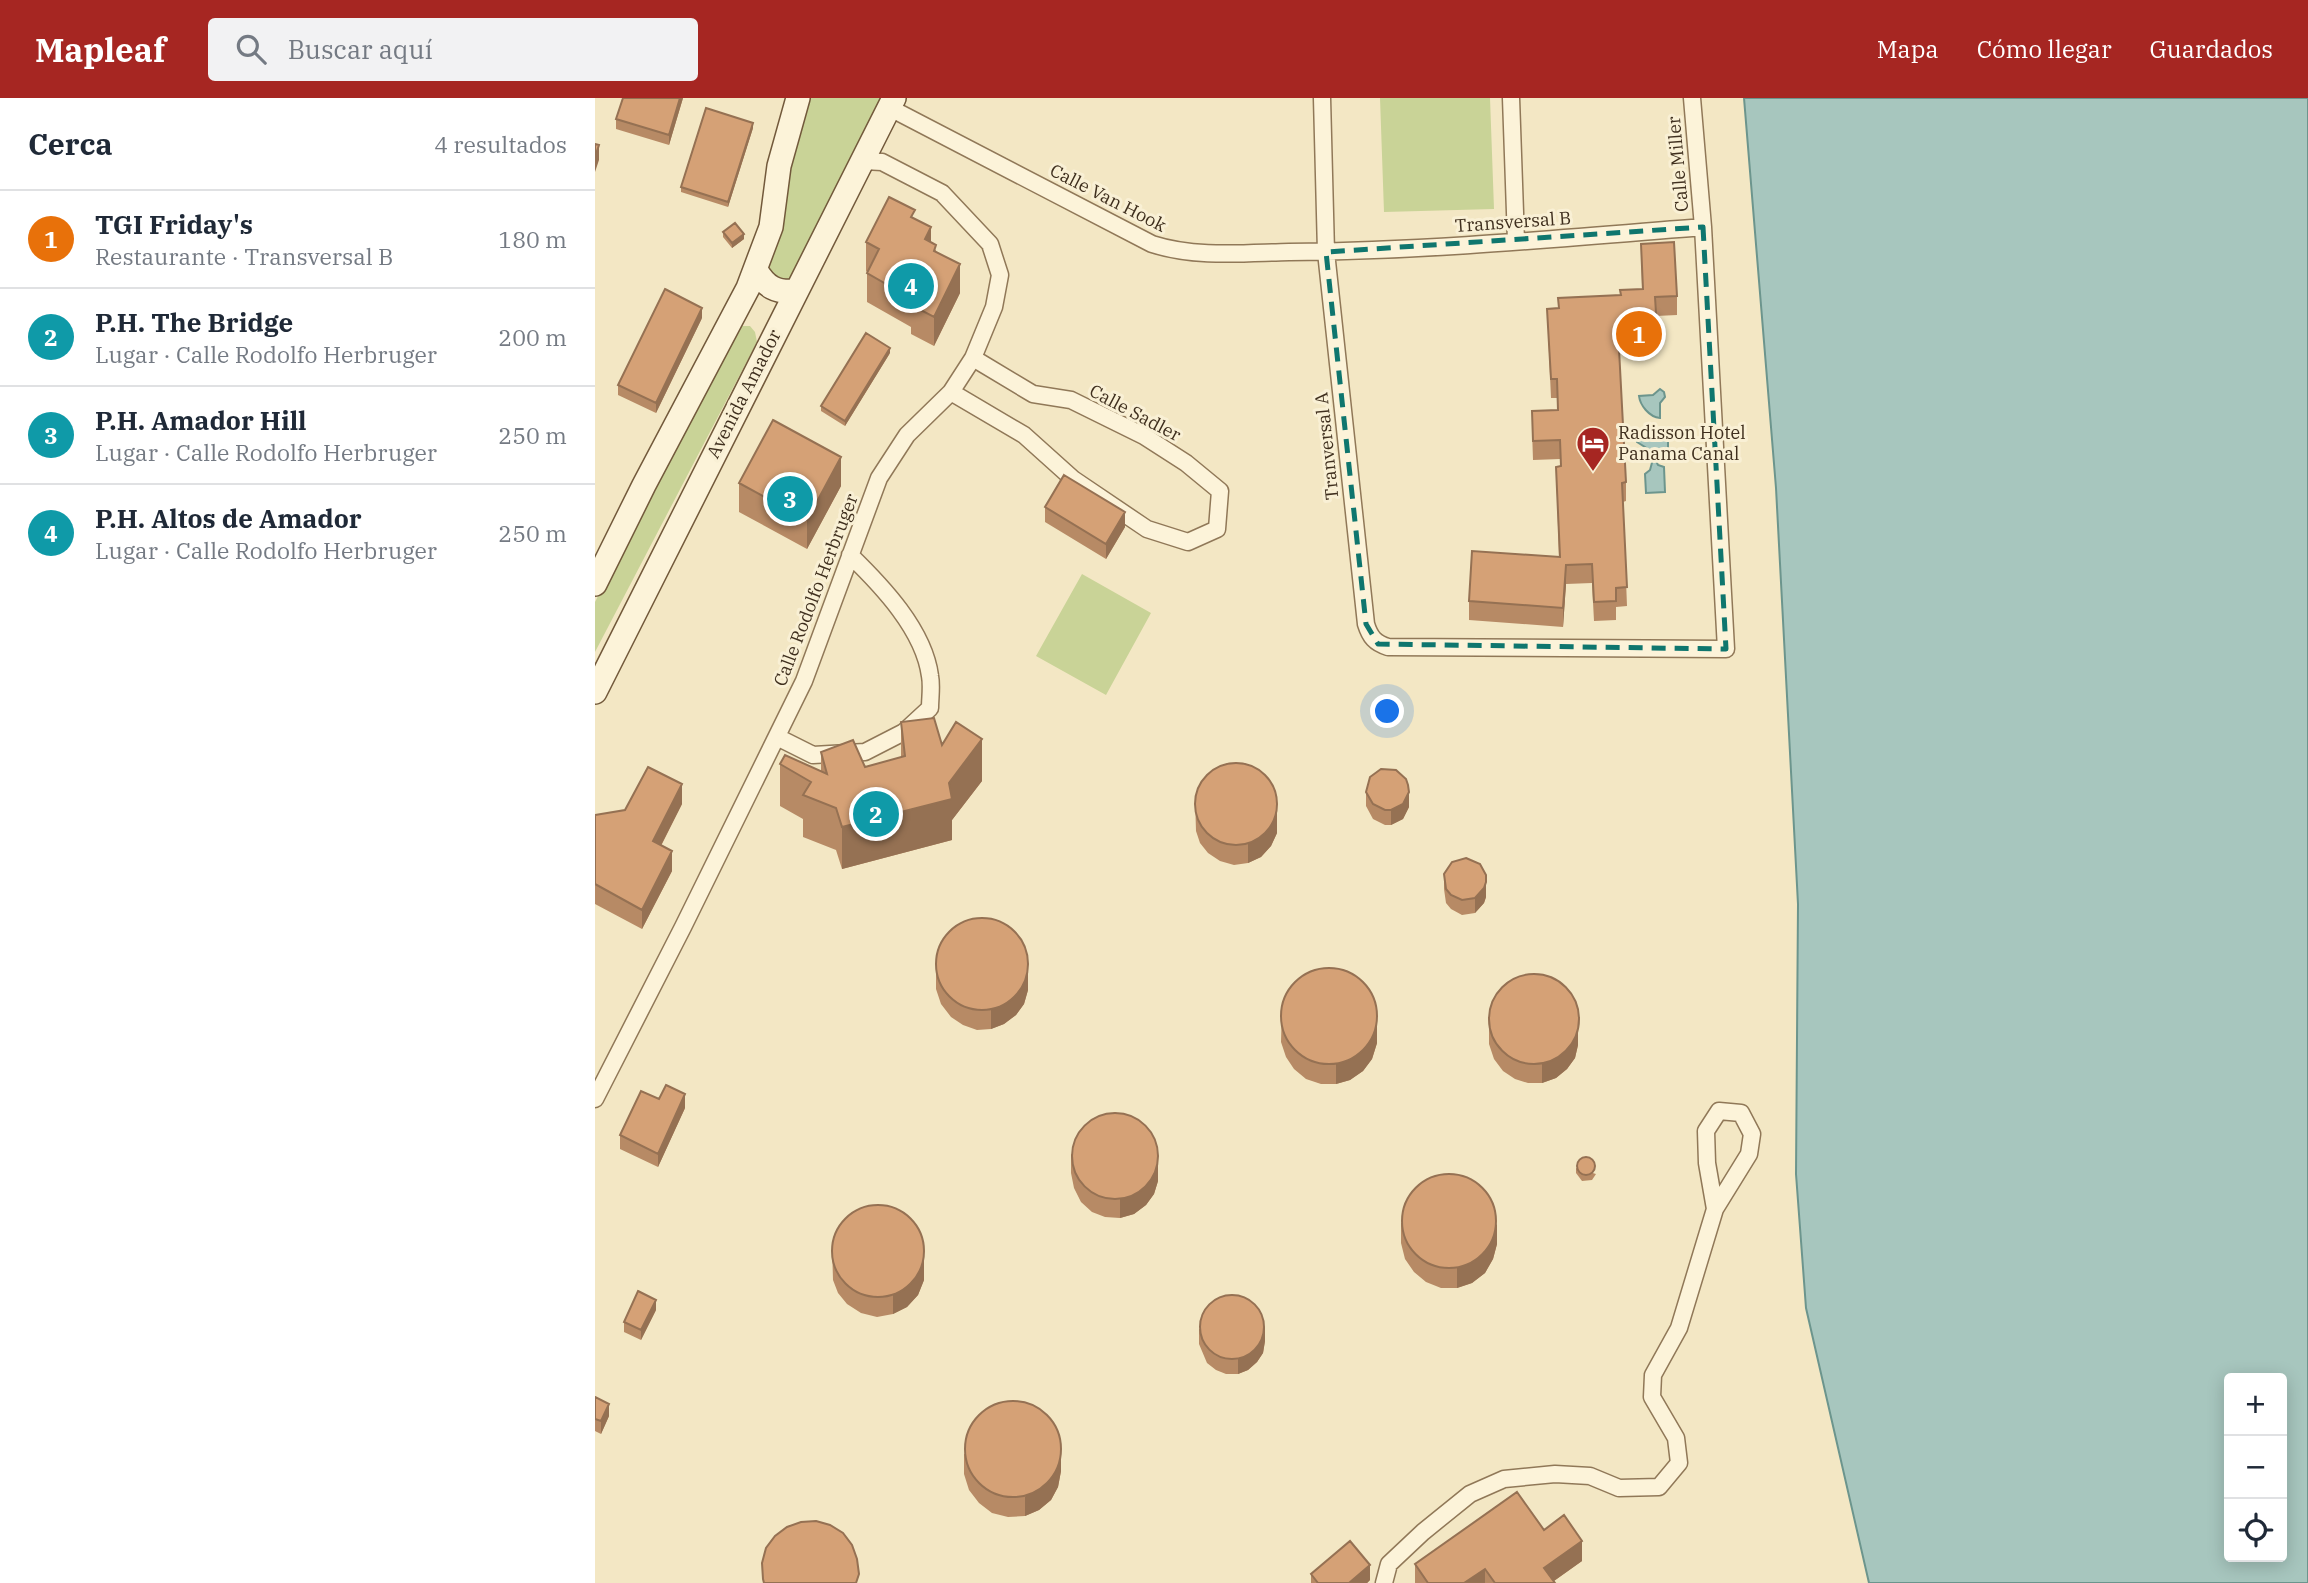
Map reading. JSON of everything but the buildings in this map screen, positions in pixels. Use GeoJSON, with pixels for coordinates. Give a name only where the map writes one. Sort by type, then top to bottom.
{"type":"FeatureCollection","features":[{"type":"Feature","properties":{"kind":"main road"},"geometry":{"type":"LineString","coordinates":[[595,584],[756,270],[771,227],[779,166],[798,98]]}},
{"type":"Feature","properties":{"kind":"main road","name":"Avenida Amador"},"geometry":{"type":"LineString","coordinates":[[595,692],[892,103]]}},
{"type":"Feature","properties":{"kind":"main road"},"geometry":{"type":"LineString","coordinates":[[756,270],[773,290],[796,291]]}},
{"type":"Feature","properties":{"kind":"street","name":"Tranversal A"},"geometry":{"type":"LineString","coordinates":[[1322,98],[1326,252],[1369,635]]}},
{"type":"Feature","properties":{"kind":"street"},"geometry":{"type":"LineString","coordinates":[[1511,98],[1516,242]]}},
{"type":"Feature","properties":{"kind":"street","name":"Calle Miller"},"geometry":{"type":"LineString","coordinates":[[1369,635],[1378,644],[1388,648],[1726,649],[1703,227],[1692,98]]}},
{"type":"Feature","properties":{"kind":"street","name":"Calle Van Hook"},"geometry":{"type":"LineString","coordinates":[[892,103],[1152,244],[1173,251],[1204,253],[1326,252]]}},
{"type":"Feature","properties":{"kind":"street","name":"Calle Rodolfo Herbruger"},"geometry":{"type":"LineString","coordinates":[[595,1099],[804,681],[879,478],[907,435],[951,391],[973,358],[994,307],[1000,275],[990,244],[942,193],[882,162],[864,161]]}},
{"type":"Feature","properties":{"kind":"street","name":"Transversal B"},"geometry":{"type":"LineString","coordinates":[[1326,252],[1516,242],[1703,227]]}},
{"type":"Feature","properties":{"kind":"street","name":"Calle Sadler"},"geometry":{"type":"LineString","coordinates":[[951,391],[1024,435],[1073,479],[1147,528],[1188,542],[1217,529],[1220,491],[1186,463],[1144,436],[1071,400],[1033,394],[973,358]]}},
{"type":"Feature","properties":{"kind":"street"},"geometry":{"type":"LineString","coordinates":[[777,737],[813,755],[865,752],[904,732],[930,708],[930,674],[917,638],[888,593],[851,555]]}},
{"type":"Feature","properties":{"kind":"street"},"geometry":{"type":"LineString","coordinates":[[1384,1583],[1389,1564],[1423,1532],[1470,1494],[1504,1479],[1556,1474],[1590,1476],[1619,1488],[1658,1487],[1679,1463],[1676,1437],[1651,1397],[1653,1375],[1679,1328],[1715,1209],[1749,1154],[1752,1134],[1741,1113],[1719,1111],[1706,1131],[1707,1163],[1715,1209]]}},
{"type":"Feature","properties":{"kind":"highlighted area"},"geometry":{"type":"Polygon","coordinates":[[[1703,227],[1726,649],[1378,644],[1366,624],[1326,252],[1703,227]]]}},
{"type":"Feature","properties":{"kind":"green space"},"geometry":{"type":"Polygon","coordinates":[[[802,98],[880,98],[790,284],[778,281],[767,271],[767,261],[802,98]]]}},
{"type":"Feature","properties":{"kind":"green space"},"geometry":{"type":"Polygon","coordinates":[[[1380,98],[1490,98],[1494,209],[1384,212],[1380,98]]]}},
{"type":"Feature","properties":{"kind":"green space"},"geometry":{"type":"Polygon","coordinates":[[[741,326],[750,326],[755,332],[757,342],[595,652],[595,602],[735,330],[741,326]]]}},
{"type":"Feature","properties":{"kind":"green space"},"geometry":{"type":"Polygon","coordinates":[[[1082,574],[1151,613],[1106,695],[1036,656],[1082,574]]]}},
{"type":"Feature","properties":{"kind":"water"},"geometry":{"type":"Polygon","coordinates":[[[1744,98],[2308,98],[2308,1583],[1869,1583],[1806,1308],[1796,1174],[1798,904],[1776,488],[1744,98]]]}},
{"type":"Feature","properties":{"kind":"water"},"geometry":{"type":"Polygon","coordinates":[[[1660,389],[1665,397],[1660,403],[1660,418],[1646,410],[1639,396],[1653,395],[1660,389]]]}},
{"type":"Feature","properties":{"kind":"water"},"geometry":{"type":"Polygon","coordinates":[[[1661,428],[1668,437],[1668,450],[1657,453],[1655,459],[1658,465],[1664,467],[1665,492],[1646,493],[1645,474],[1650,470],[1653,459],[1648,449],[1637,442],[1637,436],[1645,429],[1661,428]]]}},
{"type":"Feature","properties":{"kind":"place","name":"P.H. Altos de Amador"},"geometry":{"type":"Point","coordinates":[911,286]}},
{"type":"Feature","properties":{"kind":"place","name":"TGI Friday's"},"geometry":{"type":"Point","coordinates":[1639,334]}},
{"type":"Feature","properties":{"kind":"place","name":"Radisson Hotel Panama Canal"},"geometry":{"type":"Point","coordinates":[1593,473]}},
{"type":"Feature","properties":{"kind":"place","name":"P.H. Amador Hill"},"geometry":{"type":"Point","coordinates":[790,499]}},
{"type":"Feature","properties":{"kind":"place","name":"P.H. The Bridge"},"geometry":{"type":"Point","coordinates":[876,814]}}]}
